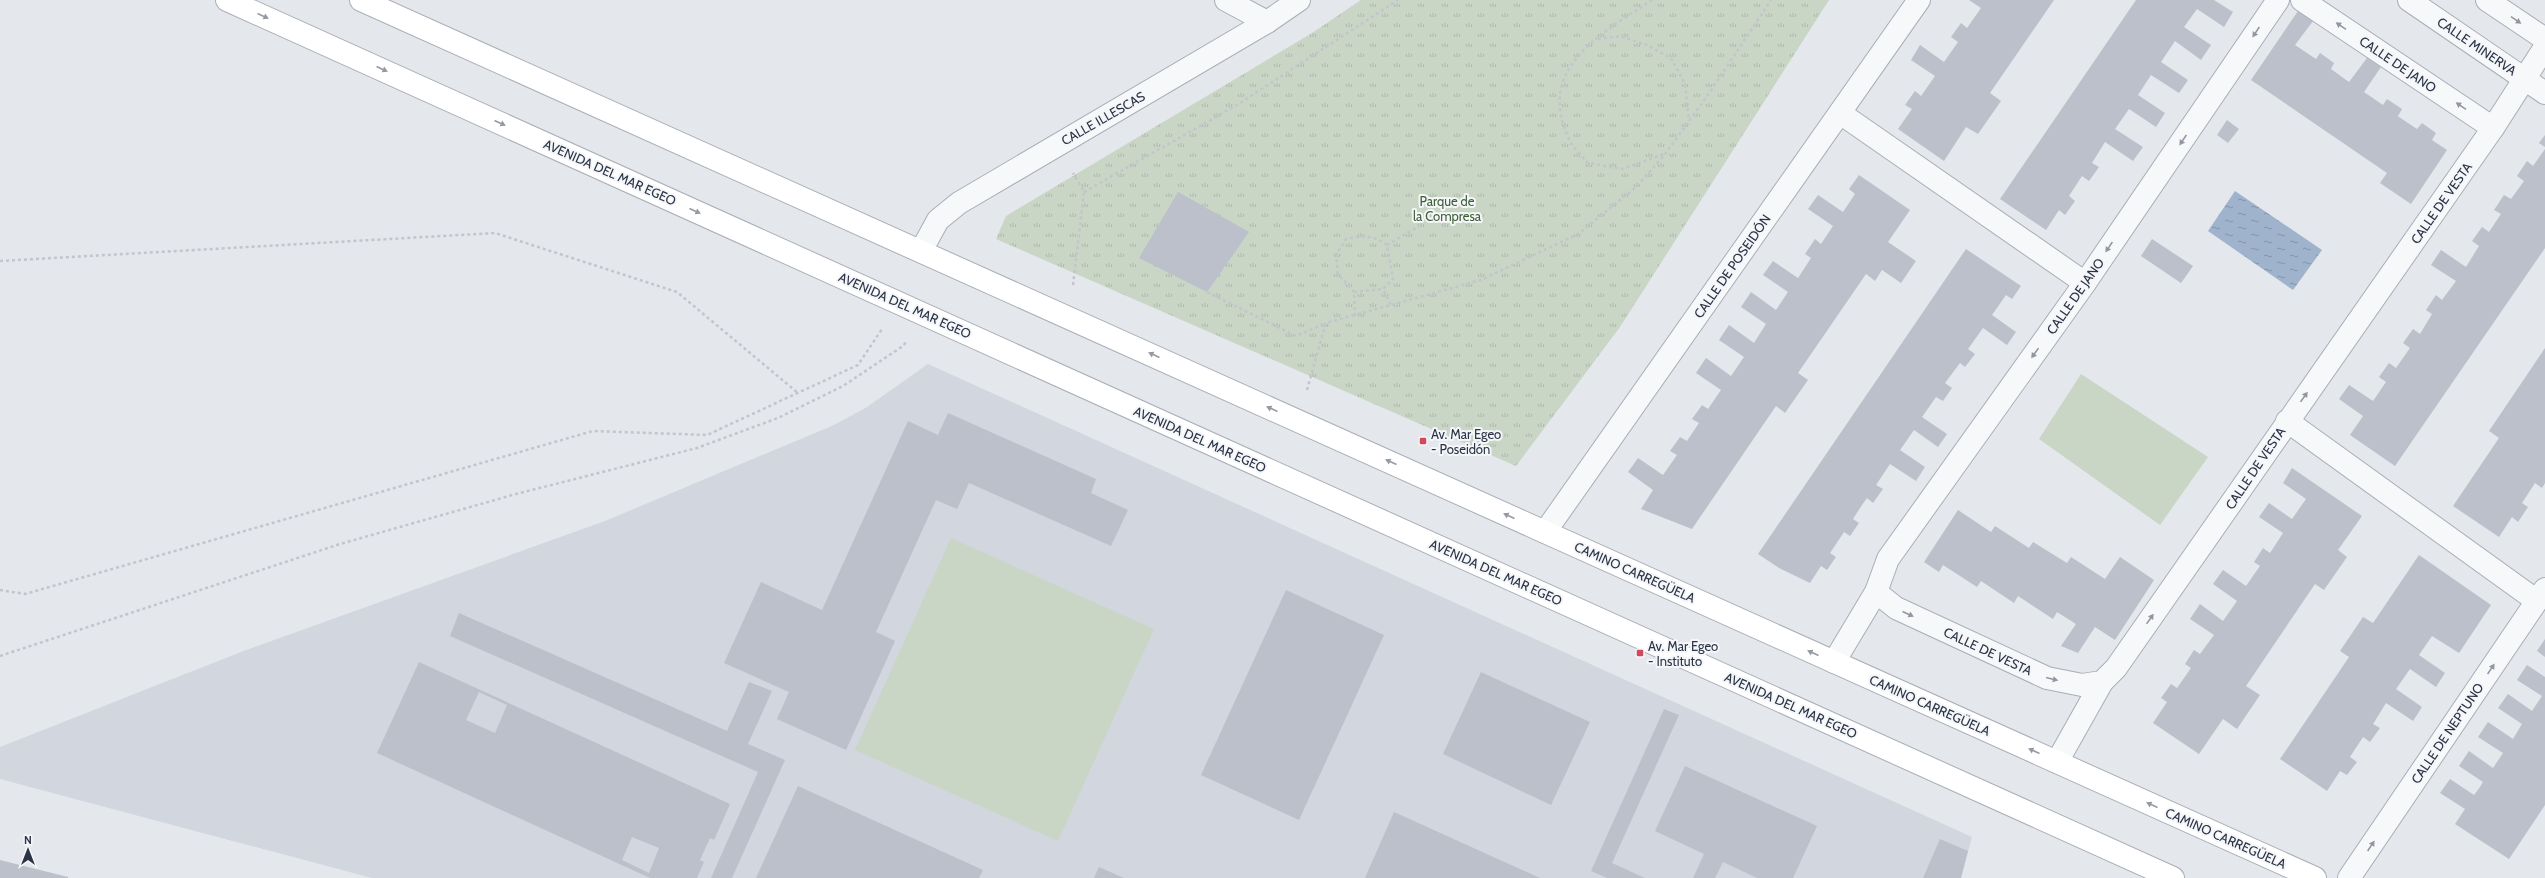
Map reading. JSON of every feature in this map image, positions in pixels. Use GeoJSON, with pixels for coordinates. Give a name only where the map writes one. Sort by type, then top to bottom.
{"type":"FeatureCollection","features":[{"type":"Feature","properties":{"kind":"street","name":"AVENIDA DEL MAR EGEO"},"geometry":{"type":"LineString","coordinates":[[228,0],[2173,878]]}},
{"type":"Feature","properties":{"kind":"street"},"geometry":{"type":"LineString","coordinates":[[361,0],[1545,532]]}},
{"type":"Feature","properties":{"kind":"street"},"geometry":{"type":"LineString","coordinates":[[1226,0],[1267,22]]}},
{"type":"Feature","properties":{"kind":"street","name":"CALLE ILLESCAS"},"geometry":{"type":"LineString","coordinates":[[921,251],[938,220],[960,203],[1056,145],[1267,22],[1299,0]]}},
{"type":"Feature","properties":{"kind":"street","name":"CALLE DE POSEIDÓN"},"geometry":{"type":"LineString","coordinates":[[1545,532],[1918,0]]}},
{"type":"Feature","properties":{"kind":"street","name":"CALLE DE JANO"},"geometry":{"type":"LineString","coordinates":[[1834,662],[1876,592],[1888,559],[2085,283],[2278,0]]}},
{"type":"Feature","properties":{"kind":"street","name":"CALLE DE JANO"},"geometry":{"type":"LineString","coordinates":[[2302,0],[2493,128]]}},
{"type":"Feature","properties":{"kind":"street","name":"CALLE MINERVA"},"geometry":{"type":"LineString","coordinates":[[2409,0],[2545,92]]}},
{"type":"Feature","properties":{"kind":"street"},"geometry":{"type":"LineString","coordinates":[[2487,0],[2545,39]]}},
{"type":"Feature","properties":{"kind":"street","name":"CALLE DE VESTA"},"geometry":{"type":"LineString","coordinates":[[1876,592],[1896,608],[2047,678],[2082,685],[2102,682],[2121,661],[2493,128],[2545,47]]}},
{"type":"Feature","properties":{"kind":"street"},"geometry":{"type":"LineString","coordinates":[[1840,113],[2085,283]]}},
{"type":"Feature","properties":{"kind":"street"},"geometry":{"type":"LineString","coordinates":[[2288,421],[2541,595]]}},
{"type":"Feature","properties":{"kind":"street","name":"CAMINO CARREGÜELA"},"geometry":{"type":"LineString","coordinates":[[1545,532],[2315,878]]}},
{"type":"Feature","properties":{"kind":"street","name":"CALLE DE NEPTUNO"},"geometry":{"type":"LineString","coordinates":[[2349,878],[2541,595]]}},
{"type":"Feature","properties":{"kind":"street"},"geometry":{"type":"LineString","coordinates":[[2057,762],[2102,682]]}},
{"type":"Feature","properties":{"kind":"path"},"geometry":{"type":"LineString","coordinates":[[1084,192],[1237,105],[1398,0]]}},
{"type":"Feature","properties":{"kind":"path"},"geometry":{"type":"LineString","coordinates":[[1652,0],[1578,54],[1561,83],[1558,112],[1569,141],[1588,163],[1622,168],[1666,153]]}},
{"type":"Feature","properties":{"kind":"path"},"geometry":{"type":"LineString","coordinates":[[1207,292],[1296,336],[1326,323],[1481,280],[1578,234],[1636,187],[1666,153],[1689,122],[1771,0]]}},
{"type":"Feature","properties":{"kind":"path"},"geometry":{"type":"LineString","coordinates":[[1596,40],[1620,36],[1648,45],[1671,58],[1685,84],[1689,122]]}},
{"type":"Feature","properties":{"kind":"path"},"geometry":{"type":"LineString","coordinates":[[1056,145],[1084,192],[1069,317]]}},
{"type":"Feature","properties":{"kind":"path"},"geometry":{"type":"LineString","coordinates":[[1387,245],[1419,226]]}},
{"type":"Feature","properties":{"kind":"path"},"geometry":{"type":"LineString","coordinates":[[0,261],[494,233],[677,292],[798,393]]}},
{"type":"Feature","properties":{"kind":"path"},"geometry":{"type":"LineString","coordinates":[[1354,292],[1383,289],[1393,279],[1387,245],[1375,238],[1364,235],[1346,239],[1336,255],[1338,274],[1354,292],[1355,316]]}},
{"type":"Feature","properties":{"kind":"path"},"geometry":{"type":"LineString","coordinates":[[1383,289],[1391,305]]}},
{"type":"Feature","properties":{"kind":"path"},"geometry":{"type":"LineString","coordinates":[[0,590],[25,594],[594,431],[707,435],[858,365],[900,303]]}},
{"type":"Feature","properties":{"kind":"path"},"geometry":{"type":"LineString","coordinates":[[0,656],[340,544],[516,494],[697,448],[778,418],[843,386],[903,346],[923,314]]}},
{"type":"Feature","properties":{"kind":"path"},"geometry":{"type":"LineString","coordinates":[[1298,421],[1326,323]]}},
{"type":"Feature","properties":{"kind":"shaded area"},"geometry":{"type":"Polygon","coordinates":[[[928,364],[1972,837],[1961,878],[372,878],[0,779],[0,747],[246,650],[605,521],[834,425],[867,407],[928,364]]]}},
{"type":"Feature","properties":{"kind":"green space","name":"Parque de la Compresa"},"geometry":{"type":"Polygon","coordinates":[[[1361,0],[1829,0],[1620,327],[1516,466],[996,239],[1006,216],[1312,33],[1361,0]]]}},
{"type":"Feature","properties":{"kind":"green space"},"geometry":{"type":"Polygon","coordinates":[[[2081,374],[2208,457],[2160,525],[2039,439],[2081,374]]]}},
{"type":"Feature","properties":{"kind":"green space"},"geometry":{"type":"Polygon","coordinates":[[[951,538],[1154,629],[1058,841],[855,750],[951,538]]]}},
{"type":"Feature","properties":{"kind":"water"},"geometry":{"type":"Polygon","coordinates":[[[2235,191],[2322,250],[2293,290],[2208,231],[2235,191]]]}},
{"type":"Feature","properties":{"kind":"building"},"geometry":{"type":"Polygon","coordinates":[[[1969,0],[2054,0],[1990,93],[2001,101],[1978,134],[1966,127],[1944,161],[1898,129],[1912,109],[1905,105],[1915,91],[1921,96],[1935,76],[1911,60],[1920,45],[1944,62],[1958,42],[1951,37],[1961,23],[1967,28],[1981,8],[1969,0]]]}},
{"type":"Feature","properties":{"kind":"building"},"geometry":{"type":"Polygon","coordinates":[[[2136,0],[2214,0],[2233,12],[2224,27],[2197,9],[2184,27],[2211,45],[2201,60],[2175,41],[2161,62],[2188,80],[2179,93],[2151,75],[2138,95],[2165,113],[2156,127],[2129,109],[2115,129],[2143,147],[2133,161],[2105,142],[2092,163],[2099,167],[2089,181],[2082,176],[2069,196],[2075,201],[2065,215],[2059,210],[2046,230],[2000,199],[2136,0]]]}},
{"type":"Feature","properties":{"kind":"building"},"geometry":{"type":"Polygon","coordinates":[[[2298,11],[2313,21],[2295,45],[2316,59],[2320,53],[2334,63],[2331,69],[2349,82],[2367,58],[2381,67],[2364,92],[2383,105],[2387,99],[2402,109],[2398,116],[2399,117],[2417,129],[2422,123],[2436,133],[2432,140],[2447,150],[2411,204],[2380,183],[2387,173],[2251,80],[2298,11]]]}},
{"type":"Feature","properties":{"kind":"building"},"geometry":{"type":"Polygon","coordinates":[[[2227,120],[2239,129],[2228,143],[2217,135],[2227,120]]]}},
{"type":"Feature","properties":{"kind":"building"},"geometry":{"type":"Polygon","coordinates":[[[2545,135],[2545,147],[2539,143],[2545,135]]]}},
{"type":"Feature","properties":{"kind":"building"},"geometry":{"type":"Polygon","coordinates":[[[2545,149],[2545,248],[2395,466],[2350,435],[2363,416],[2339,399],[2349,385],[2373,401],[2386,382],[2379,377],[2389,363],[2396,368],[2410,348],[2403,343],[2413,329],[2420,334],[2432,314],[2426,310],[2436,295],[2442,300],[2456,281],[2431,265],[2441,250],[2466,267],[2479,246],[2472,241],[2482,227],[2489,232],[2501,214],[2494,210],[2504,195],[2511,199],[2524,181],[2517,176],[2527,161],[2533,166],[2545,149]]]}},
{"type":"Feature","properties":{"kind":"building"},"geometry":{"type":"Polygon","coordinates":[[[1859,175],[1910,210],[1888,242],[1916,261],[1901,283],[1882,270],[1875,281],[1866,274],[1798,373],[1808,380],[1785,413],[1776,406],[1692,529],[1641,509],[1653,490],[1628,472],[1638,458],[1663,475],[1677,455],[1670,451],[1680,437],[1687,441],[1699,423],[1692,419],[1702,405],[1708,409],[1721,390],[1696,373],[1706,358],[1731,376],[1744,357],[1719,340],[1729,325],[1754,343],[1766,324],[1741,307],[1751,292],[1776,310],[1788,292],[1763,275],[1773,261],[1798,278],[1811,258],[1805,254],[1815,239],[1821,244],[1833,226],[1808,209],[1818,195],[1843,212],[1855,194],[1849,189],[1859,175]]]}},
{"type":"Feature","properties":{"kind":"building"},"geometry":{"type":"Polygon","coordinates":[[[1178,192],[1249,232],[1207,292],[1139,258],[1178,192]]]}},
{"type":"Feature","properties":{"kind":"building"},"geometry":{"type":"Polygon","coordinates":[[[2152,239],[2193,266],[2181,283],[2141,256],[2152,239]]]}},
{"type":"Feature","properties":{"kind":"building"},"geometry":{"type":"Polygon","coordinates":[[[1966,249],[2021,286],[2012,299],[2006,295],[1992,315],[2016,332],[2007,345],[1983,328],[1968,349],[1975,354],[1965,367],[1960,363],[1945,383],[1952,388],[1943,401],[1936,397],[1922,417],[1947,434],[1938,447],[1914,430],[1900,450],[1925,467],[1916,481],[1890,464],[1876,485],[1883,489],[1873,503],[1867,498],[1862,505],[1853,519],[1859,523],[1850,536],[1844,532],[1830,553],[1836,557],[1827,570],[1821,566],[1810,583],[1779,568],[1758,554],[1966,249]]]}},
{"type":"Feature","properties":{"kind":"building"},"geometry":{"type":"Polygon","coordinates":[[[2545,348],[2545,483],[2542,488],[2535,483],[2522,503],[2528,507],[2518,522],[2512,517],[2499,537],[2453,506],[2499,438],[2489,431],[2545,348]]]}},
{"type":"Feature","properties":{"kind":"building"},"geometry":{"type":"Polygon","coordinates":[[[948,413],[1096,479],[1091,493],[1128,510],[1111,546],[969,483],[957,509],[936,500],[876,632],[895,641],[846,750],[777,719],[789,692],[724,663],[761,582],[822,610],[908,421],[938,435],[948,413]]]}},
{"type":"Feature","properties":{"kind":"building"},"geometry":{"type":"Polygon","coordinates":[[[2292,468],[2362,516],[2338,550],[2347,557],[2324,590],[2315,584],[2246,686],[2260,695],[2237,729],[2223,719],[2199,754],[2153,723],[2167,702],[2161,698],[2171,684],[2177,688],[2191,668],[2185,664],[2194,650],[2200,654],[2214,635],[2190,619],[2200,604],[2223,621],[2237,601],[2213,584],[2223,570],[2246,586],[2260,566],[2254,562],[2263,548],[2270,553],[2283,533],[2259,517],[2269,503],[2292,519],[2306,499],[2283,483],[2292,468]]]}},
{"type":"Feature","properties":{"kind":"building"},"geometry":{"type":"Polygon","coordinates":[[[1958,510],[1991,532],[1995,526],[2029,548],[2033,542],[2067,563],[2071,557],[2105,579],[2120,557],[2154,580],[2115,640],[2095,627],[2078,653],[2061,646],[2076,624],[2057,612],[2053,619],[2018,596],[2014,603],[1981,581],[1977,587],[1943,565],[1939,572],[1924,562],[1958,510]]]}},
{"type":"Feature","properties":{"kind":"building"},"geometry":{"type":"Polygon","coordinates":[[[2419,555],[2491,605],[2459,653],[2432,636],[2419,655],[2445,673],[2436,687],[2410,669],[2396,689],[2422,707],[2413,721],[2386,703],[2373,724],[2380,728],[2370,742],[2363,737],[2350,757],[2357,762],[2347,775],[2340,771],[2327,791],[2280,759],[2349,657],[2340,651],[2363,617],[2373,623],[2419,555]]]}},
{"type":"Feature","properties":{"kind":"building"},"geometry":{"type":"Polygon","coordinates":[[[1286,590],[1384,635],[1299,820],[1201,775],[1286,590]]]}},
{"type":"Feature","properties":{"kind":"building"},"geometry":{"type":"Polygon","coordinates":[[[459,613],[727,731],[749,682],[772,691],[748,744],[785,760],[732,878],[711,878],[758,772],[450,636],[459,613]]]}},
{"type":"Feature","properties":{"kind":"building"},"geometry":{"type":"Polygon","coordinates":[[[2545,639],[2545,657],[2537,651],[2545,639]]]}},
{"type":"Feature","properties":{"kind":"building"},"geometry":{"type":"Polygon","coordinates":[[[419,662],[730,804],[714,840],[710,838],[700,860],[704,862],[697,878],[650,878],[377,753],[419,662]],[[479,692],[466,720],[495,733],[507,705],[479,692]],[[632,837],[622,860],[649,873],[659,848],[632,837]]]}},
{"type":"Feature","properties":{"kind":"building"},"geometry":{"type":"Polygon","coordinates":[[[2527,665],[2545,677],[2545,805],[2509,859],[2455,824],[2465,809],[2440,793],[2450,779],[2474,795],[2480,787],[2483,782],[2459,766],[2469,751],[2493,768],[2503,753],[2478,737],[2488,722],[2513,739],[2522,724],[2498,708],[2508,694],[2532,711],[2542,696],[2517,680],[2527,665]]]}},
{"type":"Feature","properties":{"kind":"building"},"geometry":{"type":"Polygon","coordinates":[[[1481,672],[1590,722],[1551,805],[1443,754],[1481,672]]]}},
{"type":"Feature","properties":{"kind":"building"},"geometry":{"type":"Polygon","coordinates":[[[1664,709],[1679,715],[1612,863],[1645,878],[1607,878],[1591,871],[1664,709]]]}},
{"type":"Feature","properties":{"kind":"building"},"geometry":{"type":"Polygon","coordinates":[[[1685,766],[1817,826],[1793,878],[1757,878],[1723,862],[1715,878],[1693,878],[1704,854],[1655,831],[1685,766]]]}},
{"type":"Feature","properties":{"kind":"building"},"geometry":{"type":"Polygon","coordinates":[[[798,786],[983,870],[979,878],[756,878],[798,786]]]}},
{"type":"Feature","properties":{"kind":"building"},"geometry":{"type":"Polygon","coordinates":[[[1394,812],[1540,878],[1365,878],[1394,812]]]}},
{"type":"Feature","properties":{"kind":"building"},"geometry":{"type":"Polygon","coordinates":[[[1940,839],[1968,851],[1961,878],[1923,878],[1940,839]]]}},
{"type":"Feature","properties":{"kind":"building"},"geometry":{"type":"Polygon","coordinates":[[[0,860],[68,877],[68,878],[0,878],[0,860]]]}},
{"type":"Feature","properties":{"kind":"building"},"geometry":{"type":"Polygon","coordinates":[[[1099,867],[1124,878],[1094,878],[1099,867]]]}},
{"type":"Feature","properties":{"kind":"place","name":"Av. Mar Egeo - Poseidón"},"geometry":{"type":"Point","coordinates":[1423,441]}},
{"type":"Feature","properties":{"kind":"place","name":"Av. Mar Egeo - Instituto"},"geometry":{"type":"Point","coordinates":[1640,653]}}]}
